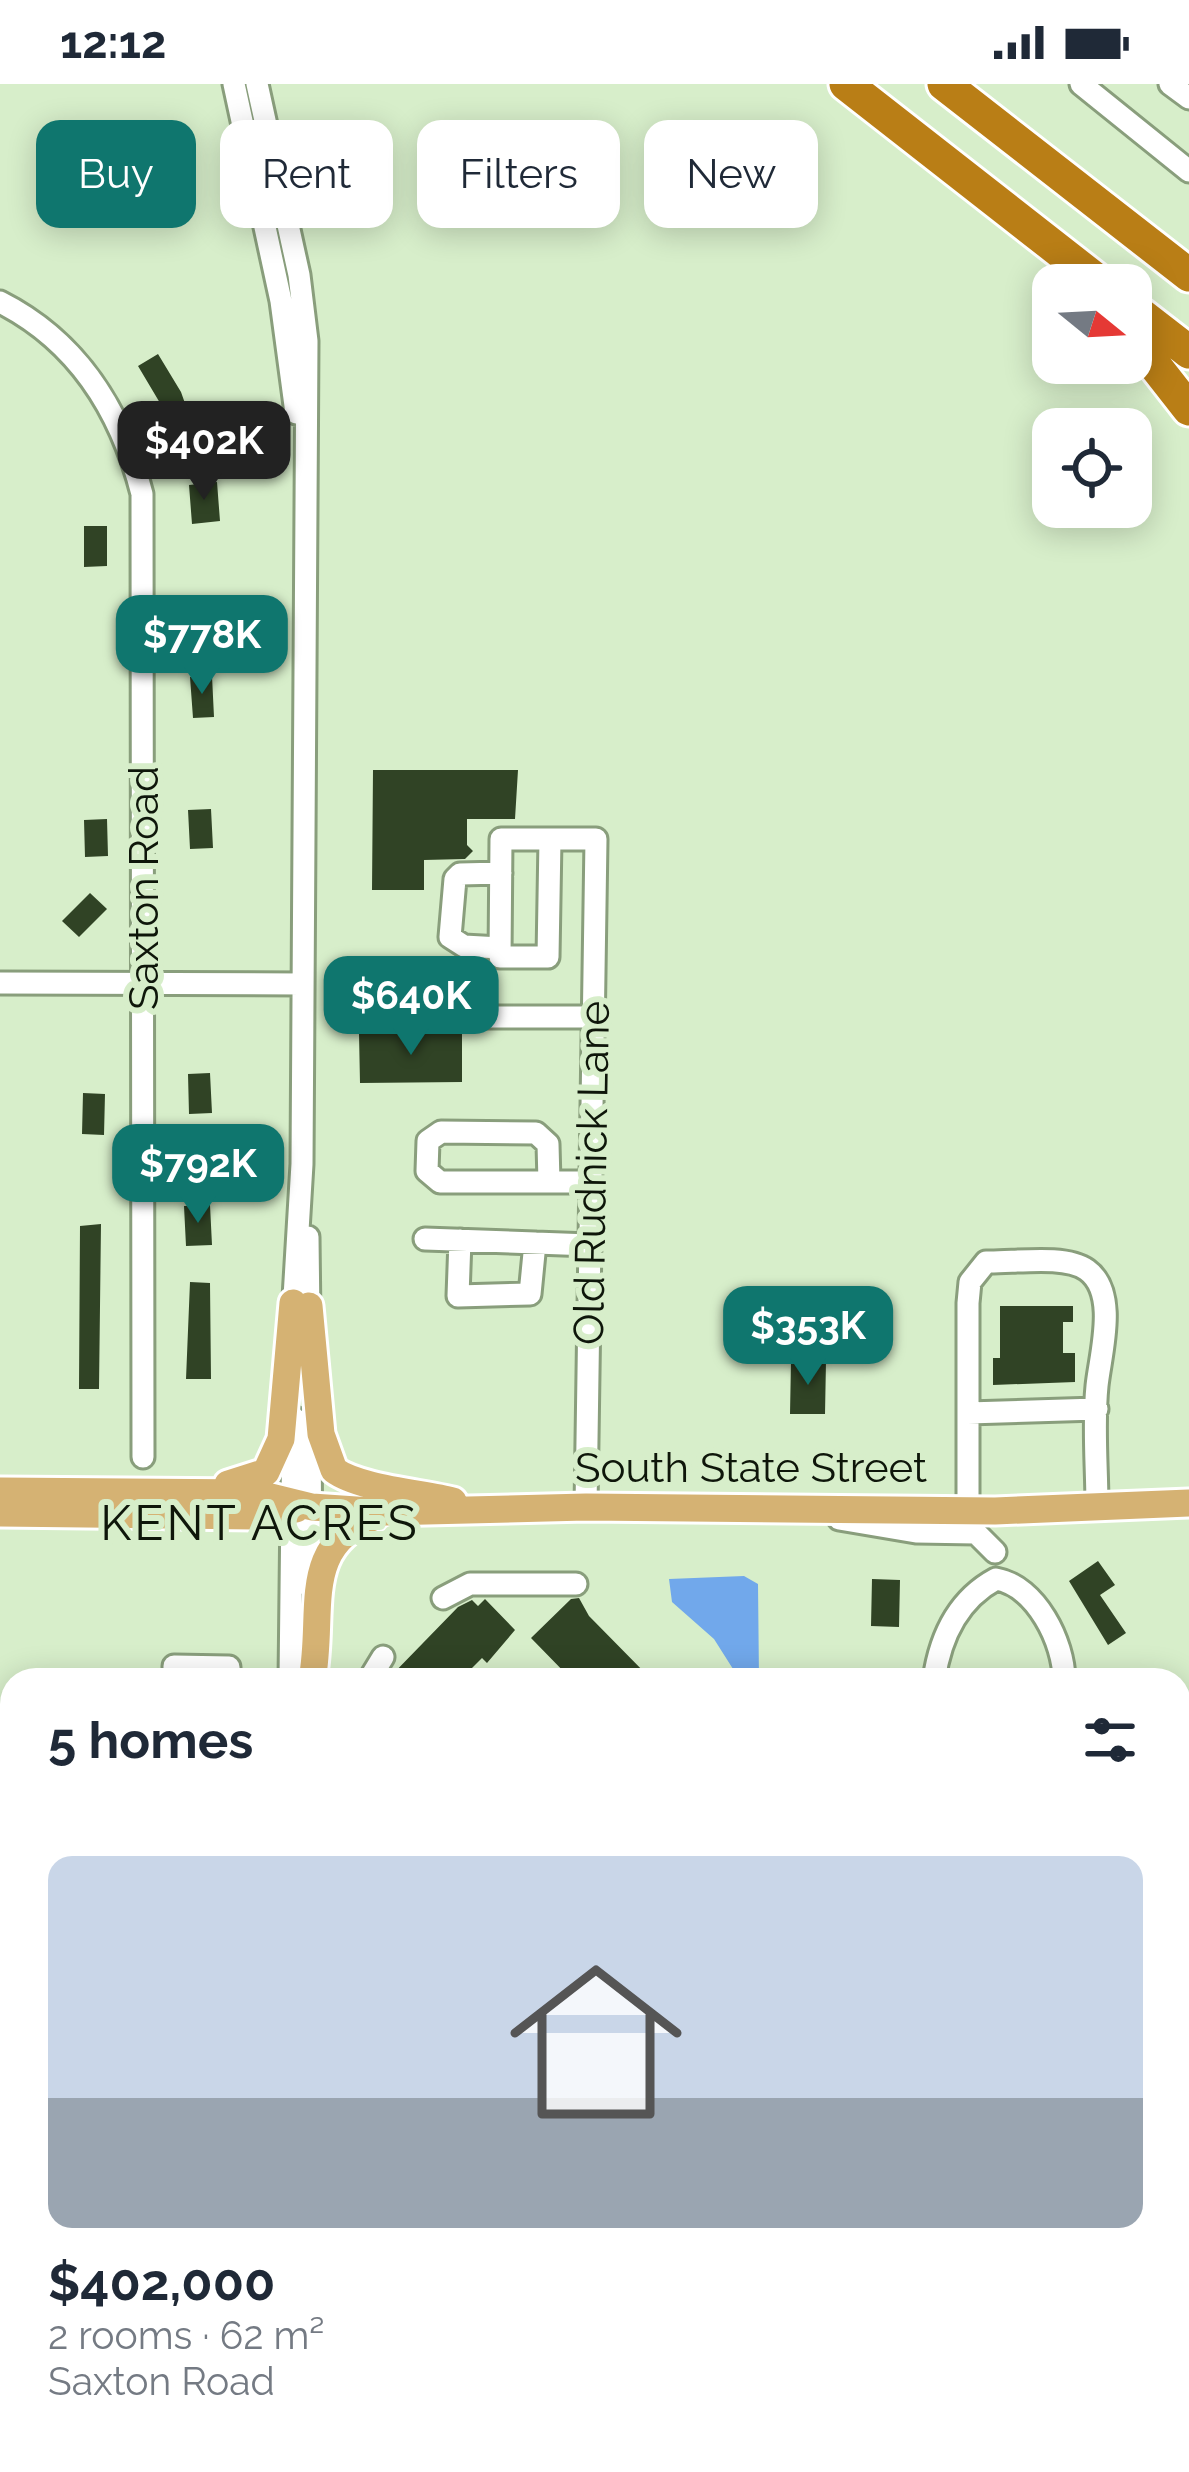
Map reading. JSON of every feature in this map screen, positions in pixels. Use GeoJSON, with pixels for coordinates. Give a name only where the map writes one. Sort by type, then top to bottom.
{"type":"FeatureCollection","features":[{"type":"Feature","properties":{"kind":"highway"},"geometry":{"type":"LineString","coordinates":[[846,84],[1076,264]]}},
{"type":"Feature","properties":{"kind":"highway"},"geometry":{"type":"LineString","coordinates":[[953,87],[1189,275]]}},
{"type":"Feature","properties":{"kind":"highway"},"geometry":{"type":"LineString","coordinates":[[1013,214],[1063,264]]}},
{"type":"Feature","properties":{"kind":"highway"},"geometry":{"type":"LineString","coordinates":[[1152,323],[1189,352]]}},
{"type":"Feature","properties":{"kind":"highway"},"geometry":{"type":"LineString","coordinates":[[1152,362],[1189,409]]}},
{"type":"Feature","properties":{"kind":"main road"},"geometry":{"type":"LineString","coordinates":[[50,1492],[113,1484],[242,1484],[266,1472],[281,1439],[301,1305]]}},
{"type":"Feature","properties":{"kind":"main road"},"geometry":{"type":"LineString","coordinates":[[301,1305],[321,1434],[334,1470],[362,1485],[392,1486],[486,1509]]}},
{"type":"Feature","properties":{"kind":"main road","name":"South State Street"},"geometry":{"type":"LineString","coordinates":[[0,1492],[255,1493],[298,1506],[385,1512],[586,1507],[982,1511],[1189,1503]]}},
{"type":"Feature","properties":{"kind":"main road","name":"South State Street"},"geometry":{"type":"LineString","coordinates":[[0,1514],[256,1516],[298,1506]]}},
{"type":"Feature","properties":{"kind":"main road"},"geometry":{"type":"LineString","coordinates":[[313,1668],[320,1635],[321,1562],[343,1531],[385,1512]]}},
{"type":"Feature","properties":{"kind":"street"},"geometry":{"type":"LineString","coordinates":[[234,84],[281,301],[303,479]]}},
{"type":"Feature","properties":{"kind":"street"},"geometry":{"type":"LineString","coordinates":[[257,84],[304,305],[308,405],[303,479],[301,1305],[291,1668]]}},
{"type":"Feature","properties":{"kind":"street"},"geometry":{"type":"LineString","coordinates":[[1081,84],[1189,171]]}},
{"type":"Feature","properties":{"kind":"street"},"geometry":{"type":"LineString","coordinates":[[1170,84],[1189,98]]}},
{"type":"Feature","properties":{"kind":"street","name":"Saxton Road"},"geometry":{"type":"LineString","coordinates":[[0,302],[38,324],[93,380],[128,441],[142,494],[143,1457]]}},
{"type":"Feature","properties":{"kind":"street"},"geometry":{"type":"LineString","coordinates":[[501,839],[550,839],[548,956],[500,957],[501,839]]}},
{"type":"Feature","properties":{"kind":"street","name":"Old Rudnick Lane"},"geometry":{"type":"LineString","coordinates":[[550,839],[596,839],[586,1507]]}},
{"type":"Feature","properties":{"kind":"street"},"geometry":{"type":"LineString","coordinates":[[500,948],[464,946],[450,938],[455,879],[460,874],[501,873]]}},
{"type":"Feature","properties":{"kind":"street"},"geometry":{"type":"LineString","coordinates":[[0,983],[303,984]]}},
{"type":"Feature","properties":{"kind":"street"},"geometry":{"type":"LineString","coordinates":[[370,1017],[594,1017]]}},
{"type":"Feature","properties":{"kind":"street"},"geometry":{"type":"LineString","coordinates":[[549,1182],[548,1144],[536,1133],[441,1132],[428,1141],[427,1172],[440,1182],[549,1182],[591,1182]]}},
{"type":"Feature","properties":{"kind":"street"},"geometry":{"type":"LineString","coordinates":[[425,1239],[590,1245]]}},
{"type":"Feature","properties":{"kind":"street"},"geometry":{"type":"LineString","coordinates":[[460,1240],[458,1296],[530,1294],[535,1243]]}},
{"type":"Feature","properties":{"kind":"street"},"geometry":{"type":"LineString","coordinates":[[996,1579],[968,1413],[970,1282],[986,1262],[1076,1264],[1090,1271],[1105,1322],[1097,1409],[1097,1507]]}},
{"type":"Feature","properties":{"kind":"street"},"geometry":{"type":"LineString","coordinates":[[968,1413],[1097,1409]]}},
{"type":"Feature","properties":{"kind":"street"},"geometry":{"type":"LineString","coordinates":[[298,1506],[310,1668]]}},
{"type":"Feature","properties":{"kind":"street"},"geometry":{"type":"LineString","coordinates":[[786,1509],[916,1532],[976,1533],[995,1552]]}},
{"type":"Feature","properties":{"kind":"street"},"geometry":{"type":"LineString","coordinates":[[938,1668],[952,1621],[980,1588],[996,1579]]}},
{"type":"Feature","properties":{"kind":"street"},"geometry":{"type":"LineString","coordinates":[[996,1579],[1017,1587],[1040,1612],[1055,1637],[1061,1668]]}},
{"type":"Feature","properties":{"kind":"street"},"geometry":{"type":"LineString","coordinates":[[443,1598],[470,1584],[576,1584]]}},
{"type":"Feature","properties":{"kind":"street"},"geometry":{"type":"LineString","coordinates":[[377,1668],[383,1658]]}},
{"type":"Feature","properties":{"kind":"street"},"geometry":{"type":"LineString","coordinates":[[174,1668],[229,1668]]}},
{"type":"Feature","properties":{"kind":"water"},"geometry":{"type":"Polygon","coordinates":[[[744,1576],[758,1584],[759,1668],[732,1668],[714,1639],[672,1602],[669,1579],[744,1576]]]}},
{"type":"Feature","properties":{"kind":"building"},"geometry":{"type":"Polygon","coordinates":[[[158,354],[181,392],[200,446],[178,454],[160,403],[138,366],[158,354]]]}},
{"type":"Feature","properties":{"kind":"building"},"geometry":{"type":"Polygon","coordinates":[[[217,482],[220,521],[192,524],[189,485],[217,482]]]}},
{"type":"Feature","properties":{"kind":"building"},"geometry":{"type":"Polygon","coordinates":[[[84,526],[107,526],[107,566],[84,567],[84,526]]]}},
{"type":"Feature","properties":{"kind":"building"},"geometry":{"type":"Polygon","coordinates":[[[212,676],[214,717],[193,718],[190,677],[212,676]]]}},
{"type":"Feature","properties":{"kind":"building"},"geometry":{"type":"Polygon","coordinates":[[[373,770],[518,770],[515,819],[467,819],[467,845],[473,851],[465,859],[424,860],[424,890],[372,890],[373,770]]]}},
{"type":"Feature","properties":{"kind":"building"},"geometry":{"type":"Polygon","coordinates":[[[211,809],[213,848],[190,849],[188,810],[211,809]]]}},
{"type":"Feature","properties":{"kind":"building"},"geometry":{"type":"Polygon","coordinates":[[[107,819],[108,856],[85,857],[84,820],[107,819]]]}},
{"type":"Feature","properties":{"kind":"building"},"geometry":{"type":"Polygon","coordinates":[[[90,893],[107,909],[79,937],[62,921],[90,893]]]}},
{"type":"Feature","properties":{"kind":"building"},"geometry":{"type":"Polygon","coordinates":[[[462,1033],[462,1082],[360,1083],[359,1034],[462,1033]]]}},
{"type":"Feature","properties":{"kind":"building"},"geometry":{"type":"Polygon","coordinates":[[[210,1073],[212,1113],[189,1114],[188,1074],[210,1073]]]}},
{"type":"Feature","properties":{"kind":"building"},"geometry":{"type":"Polygon","coordinates":[[[83,1093],[105,1094],[104,1135],[82,1134],[83,1093]]]}},
{"type":"Feature","properties":{"kind":"building"},"geometry":{"type":"Polygon","coordinates":[[[210,1205],[212,1245],[186,1246],[184,1206],[210,1205]]]}},
{"type":"Feature","properties":{"kind":"building"},"geometry":{"type":"Polygon","coordinates":[[[101,1224],[99,1389],[79,1389],[80,1226],[101,1224]]]}},
{"type":"Feature","properties":{"kind":"building"},"geometry":{"type":"Polygon","coordinates":[[[190,1282],[210,1283],[211,1379],[186,1379],[190,1282]]]}},
{"type":"Feature","properties":{"kind":"building"},"geometry":{"type":"Polygon","coordinates":[[[1000,1306],[1073,1306],[1073,1322],[1063,1322],[1063,1353],[1075,1353],[1075,1382],[993,1385],[993,1358],[1000,1358],[1000,1306]]]}},
{"type":"Feature","properties":{"kind":"building"},"geometry":{"type":"Polygon","coordinates":[[[791,1361],[826,1361],[825,1414],[790,1414],[791,1361]]]}},
{"type":"Feature","properties":{"kind":"building"},"geometry":{"type":"Polygon","coordinates":[[[1098,1561],[1115,1585],[1100,1595],[1126,1633],[1108,1645],[1069,1581],[1098,1561]]]}},
{"type":"Feature","properties":{"kind":"building"},"geometry":{"type":"Polygon","coordinates":[[[872,1579],[900,1580],[899,1627],[871,1626],[872,1579]]]}},
{"type":"Feature","properties":{"kind":"building"},"geometry":{"type":"Polygon","coordinates":[[[579,1598],[589,1616],[640,1668],[560,1668],[531,1638],[571,1599],[579,1598]]]}},
{"type":"Feature","properties":{"kind":"building"},"geometry":{"type":"Polygon","coordinates":[[[485,1599],[515,1630],[487,1663],[482,1658],[472,1668],[399,1668],[458,1607],[472,1600],[478,1606],[485,1599]]]}},
{"type":"Feature","properties":{"kind":"district","name":"KENT ACRES"},"geometry":{"type":"Point","coordinates":[260,1523]}}]}
